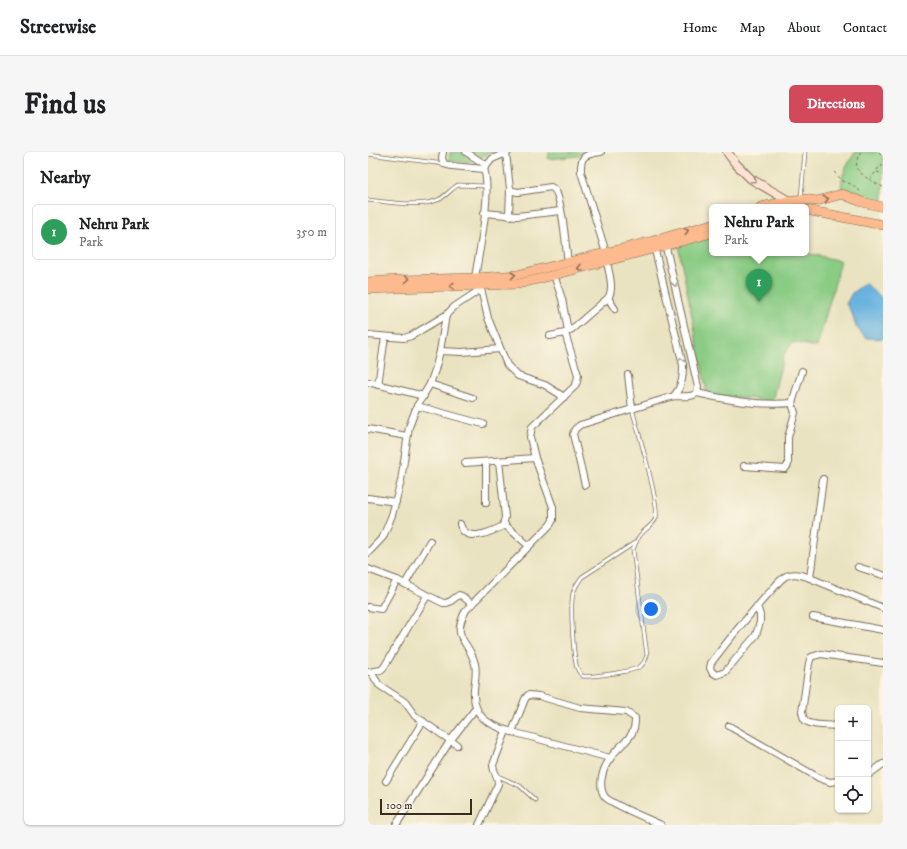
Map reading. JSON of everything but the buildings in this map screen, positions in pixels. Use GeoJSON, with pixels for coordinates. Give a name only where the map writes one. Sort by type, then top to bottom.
{"type":"FeatureCollection","features":[{"type":"Feature","properties":{"kind":"main road"},"geometry":{"type":"LineString","coordinates":[[775,204],[801,199],[817,201],[842,194],[862,202],[883,207]]}},
{"type":"Feature","properties":{"kind":"main road"},"geometry":{"type":"LineString","coordinates":[[809,211],[883,225]]}},
{"type":"Feature","properties":{"kind":"main road"},"geometry":{"type":"LineString","coordinates":[[665,242],[709,225]]}},
{"type":"Feature","properties":{"kind":"main road"},"geometry":{"type":"LineString","coordinates":[[368,282],[517,275],[709,234]]}},
{"type":"Feature","properties":{"kind":"main road"},"geometry":{"type":"LineString","coordinates":[[368,289],[481,287],[518,284],[554,276],[606,257]]}},
{"type":"Feature","properties":{"kind":"street"},"geometry":{"type":"LineString","coordinates":[[443,152],[442,158],[444,164],[452,166],[485,167]]}},
{"type":"Feature","properties":{"kind":"street"},"geometry":{"type":"LineString","coordinates":[[466,152],[485,167],[486,176],[484,213],[474,278]]}},
{"type":"Feature","properties":{"kind":"street"},"geometry":{"type":"LineString","coordinates":[[550,336],[567,332],[610,295],[611,289],[606,257],[581,172],[580,163],[582,158],[590,154],[601,152]]}},
{"type":"Feature","properties":{"kind":"street"},"geometry":{"type":"LineString","coordinates":[[727,152],[736,164],[751,179],[789,201]]}},
{"type":"Feature","properties":{"kind":"street"},"geometry":{"type":"LineString","coordinates":[[485,167],[492,159],[507,153],[510,189],[509,216]]}},
{"type":"Feature","properties":{"kind":"street"},"geometry":{"type":"LineString","coordinates":[[510,189],[513,192],[550,188],[555,189],[561,211],[568,263]]}},
{"type":"Feature","properties":{"kind":"street"},"geometry":{"type":"LineString","coordinates":[[484,213],[509,216],[527,216],[561,211]]}},
{"type":"Feature","properties":{"kind":"street"},"geometry":{"type":"LineString","coordinates":[[585,485],[573,434],[575,429],[580,425],[674,396],[688,397],[694,396],[697,393],[698,387],[665,242]]}},
{"type":"Feature","properties":{"kind":"street"},"geometry":{"type":"LineString","coordinates":[[654,245],[683,366],[682,383],[674,396]]}},
{"type":"Feature","properties":{"kind":"street"},"geometry":{"type":"LineString","coordinates":[[554,276],[562,299],[567,332],[578,375],[574,388],[532,426],[530,436],[535,458],[553,508],[553,520],[550,525],[466,610],[459,627],[462,638],[473,657],[475,665],[474,700],[476,708],[480,716],[487,723],[496,728],[509,732],[610,758]]}},
{"type":"Feature","properties":{"kind":"street"},"geometry":{"type":"LineString","coordinates":[[368,335],[397,338],[411,336],[446,315],[454,307],[481,287],[486,310],[507,365],[518,376],[545,385],[564,397]]}},
{"type":"Feature","properties":{"kind":"street"},"geometry":{"type":"LineString","coordinates":[[608,298],[615,309]]}},
{"type":"Feature","properties":{"kind":"street"},"geometry":{"type":"LineString","coordinates":[[368,553],[383,537],[389,526],[401,482],[407,436],[417,406],[430,384],[440,352],[446,315]]}},
{"type":"Feature","properties":{"kind":"street"},"geometry":{"type":"LineString","coordinates":[[378,385],[385,337]]}},
{"type":"Feature","properties":{"kind":"street"},"geometry":{"type":"LineString","coordinates":[[440,352],[500,349]]}},
{"type":"Feature","properties":{"kind":"street"},"geometry":{"type":"LineString","coordinates":[[744,466],[785,469],[788,465],[788,437],[795,413],[792,402],[802,371]]}},
{"type":"Feature","properties":{"kind":"street"},"geometry":{"type":"LineString","coordinates":[[628,375],[632,409]]}},
{"type":"Feature","properties":{"kind":"street"},"geometry":{"type":"LineString","coordinates":[[368,382],[424,396]]}},
{"type":"Feature","properties":{"kind":"street"},"geometry":{"type":"LineString","coordinates":[[430,384],[473,398]]}},
{"type":"Feature","properties":{"kind":"street"},"geometry":{"type":"LineString","coordinates":[[697,393],[728,400],[783,404],[792,402]]}},
{"type":"Feature","properties":{"kind":"street"},"geometry":{"type":"LineString","coordinates":[[417,406],[484,424]]}},
{"type":"Feature","properties":{"kind":"street"},"geometry":{"type":"LineString","coordinates":[[368,429],[407,436]]}},
{"type":"Feature","properties":{"kind":"street"},"geometry":{"type":"LineString","coordinates":[[465,463],[535,458]]}},
{"type":"Feature","properties":{"kind":"street"},"geometry":{"type":"LineString","coordinates":[[460,524],[461,529],[465,534],[476,535],[503,526],[505,517],[498,461]]}},
{"type":"Feature","properties":{"kind":"street"},"geometry":{"type":"LineString","coordinates":[[486,462],[486,503]]}},
{"type":"Feature","properties":{"kind":"street"},"geometry":{"type":"LineString","coordinates":[[810,578],[823,479]]}},
{"type":"Feature","properties":{"kind":"street"},"geometry":{"type":"LineString","coordinates":[[368,498],[396,502]]}},
{"type":"Feature","properties":{"kind":"street"},"geometry":{"type":"LineString","coordinates":[[504,524],[529,546]]}},
{"type":"Feature","properties":{"kind":"street"},"geometry":{"type":"LineString","coordinates":[[405,584],[430,541]]}},
{"type":"Feature","properties":{"kind":"street"},"geometry":{"type":"LineString","coordinates":[[858,567],[883,575]]}},
{"type":"Feature","properties":{"kind":"street"},"geometry":{"type":"LineString","coordinates":[[368,569],[397,580],[427,596],[447,603],[458,595],[462,596],[472,604]]}},
{"type":"Feature","properties":{"kind":"street"},"geometry":{"type":"LineString","coordinates":[[757,606],[760,615],[760,622],[756,634],[725,672],[717,675],[712,672],[710,668],[711,663],[731,635],[757,606],[781,580],[787,576],[799,574],[883,608]]}},
{"type":"Feature","properties":{"kind":"street"},"geometry":{"type":"LineString","coordinates":[[368,607],[381,610],[397,580]]}},
{"type":"Feature","properties":{"kind":"street"},"geometry":{"type":"LineString","coordinates":[[427,596],[384,667],[381,670],[370,672],[379,685],[405,702],[412,713],[457,745]]}},
{"type":"Feature","properties":{"kind":"street"},"geometry":{"type":"LineString","coordinates":[[813,617],[883,630]]}},
{"type":"Feature","properties":{"kind":"street"},"geometry":{"type":"LineString","coordinates":[[835,726],[812,724],[806,722],[803,717],[802,712],[811,657],[822,654],[883,663]]}},
{"type":"Feature","properties":{"kind":"street"},"geometry":{"type":"LineString","coordinates":[[479,825],[498,784],[498,776],[493,769],[493,765],[524,699],[528,695],[539,696],[580,708],[626,712],[635,718],[633,732],[624,744],[610,758],[604,772],[602,789],[605,796],[612,802],[660,825]]}},
{"type":"Feature","properties":{"kind":"street"},"geometry":{"type":"LineString","coordinates":[[396,825],[450,741],[476,708]]}},
{"type":"Feature","properties":{"kind":"street"},"geometry":{"type":"LineString","coordinates":[[386,781],[423,721]]}},
{"type":"Feature","properties":{"kind":"street"},"geometry":{"type":"LineString","coordinates":[[729,726],[819,778],[830,782],[835,781]]}},
{"type":"Feature","properties":{"kind":"street"},"geometry":{"type":"LineString","coordinates":[[871,773],[883,764]]}},
{"type":"Feature","properties":{"kind":"lane"},"geometry":{"type":"LineString","coordinates":[[801,199],[806,152]]}},
{"type":"Feature","properties":{"kind":"lane"},"geometry":{"type":"LineString","coordinates":[[368,154],[444,164]]}},
{"type":"Feature","properties":{"kind":"lane"},"geometry":{"type":"LineString","coordinates":[[368,200],[403,203],[433,201],[446,195],[458,185],[486,186]]}},
{"type":"Feature","properties":{"kind":"lane"},"geometry":{"type":"LineString","coordinates":[[632,409],[657,510],[653,524],[641,534],[633,550],[647,655],[645,662],[640,667],[632,670],[590,677],[582,676],[577,670],[575,661],[572,607],[573,594],[576,585],[582,577],[636,542]]}},
{"type":"Feature","properties":{"kind":"lane"},"geometry":{"type":"LineString","coordinates":[[498,776],[520,786],[535,800]]}},
{"type":"Feature","properties":{"kind":"path"},"geometry":{"type":"LineString","coordinates":[[861,152],[858,155],[856,168],[870,181],[883,187]]}},
{"type":"Feature","properties":{"kind":"path"},"geometry":{"type":"LineString","coordinates":[[879,152],[883,154]]}},
{"type":"Feature","properties":{"kind":"path"},"geometry":{"type":"LineString","coordinates":[[870,181],[880,166],[883,166]]}},
{"type":"Feature","properties":{"kind":"path"},"geometry":{"type":"LineString","coordinates":[[834,172],[843,181],[853,185],[865,196]]}},
{"type":"Feature","properties":{"kind":"path"},"geometry":{"type":"LineString","coordinates":[[876,172],[883,174]]}},
{"type":"Feature","properties":{"kind":"green space"},"geometry":{"type":"Polygon","coordinates":[[[450,152],[495,152],[467,162],[449,161],[450,152]]]}},
{"type":"Feature","properties":{"kind":"green space"},"geometry":{"type":"Polygon","coordinates":[[[549,152],[586,152],[578,156],[548,159],[549,152]]]}},
{"type":"Feature","properties":{"kind":"green space"},"geometry":{"type":"Polygon","coordinates":[[[855,152],[883,152],[883,205],[842,193],[841,187],[843,176],[855,152]]]}},
{"type":"Feature","properties":{"kind":"green space"},"geometry":{"type":"Polygon","coordinates":[[[709,236],[709,256],[809,256],[809,254],[841,261],[817,347],[793,342],[784,354],[772,401],[707,394],[679,250],[682,243],[709,236]]]}},
{"type":"Feature","properties":{"kind":"water"},"geometry":{"type":"Polygon","coordinates":[[[865,283],[883,299],[883,339],[866,338],[856,327],[852,313],[846,304],[852,293],[865,283]]]}},
{"type":"Feature","properties":{"kind":"place","name":"Nehru Park"},"geometry":{"type":"Point","coordinates":[759,302]}}]}
